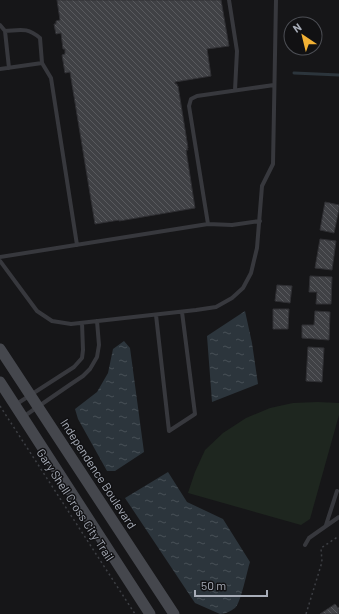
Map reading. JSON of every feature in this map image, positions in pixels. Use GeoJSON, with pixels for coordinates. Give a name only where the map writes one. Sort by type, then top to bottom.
{"type":"FeatureCollection","features":[{"type":"Feature","properties":{"kind":"main road","name":"Independence Boulevard"},"geometry":{"type":"LineString","coordinates":[[0,349],[174,614]]}},
{"type":"Feature","properties":{"kind":"main road"},"geometry":{"type":"LineString","coordinates":[[0,382],[150,614]]}},
{"type":"Feature","properties":{"kind":"lane"},"geometry":{"type":"LineString","coordinates":[[229,0],[237,51],[235,90]]}},
{"type":"Feature","properties":{"kind":"lane"},"geometry":{"type":"LineString","coordinates":[[0,261],[37,311],[52,321],[71,324],[216,307],[232,298],[243,288],[251,273],[258,248],[262,186],[273,164],[276,0]]}},
{"type":"Feature","properties":{"kind":"lane"},"geometry":{"type":"LineString","coordinates":[[0,25],[5,31],[10,68]]}},
{"type":"Feature","properties":{"kind":"lane"},"geometry":{"type":"LineString","coordinates":[[5,31],[25,29],[40,38],[42,63],[51,78],[77,245]]}},
{"type":"Feature","properties":{"kind":"lane"},"geometry":{"type":"LineString","coordinates":[[0,69],[42,63]]}},
{"type":"Feature","properties":{"kind":"lane"},"geometry":{"type":"LineString","coordinates":[[208,224],[189,106],[191,99],[197,96],[274,85]]}},
{"type":"Feature","properties":{"kind":"lane"},"geometry":{"type":"LineString","coordinates":[[0,256],[208,224],[232,225],[260,221]]}},
{"type":"Feature","properties":{"kind":"lane"},"geometry":{"type":"LineString","coordinates":[[156,315],[169,431],[194,414],[182,312]]}},
{"type":"Feature","properties":{"kind":"lane"},"geometry":{"type":"LineString","coordinates":[[23,417],[83,376],[90,369],[96,357],[99,345],[97,321]]}},
{"type":"Feature","properties":{"kind":"lane"},"geometry":{"type":"LineString","coordinates":[[15,405],[74,367],[82,358],[82,323]]}},
{"type":"Feature","properties":{"kind":"lane"},"geometry":{"type":"LineString","coordinates":[[326,526],[337,491]]}},
{"type":"Feature","properties":{"kind":"lane"},"geometry":{"type":"LineString","coordinates":[[305,545],[309,538],[339,517]]}},
{"type":"Feature","properties":{"kind":"path","name":"Gary Shell Cross City Trail"},"geometry":{"type":"LineString","coordinates":[[0,406],[135,614]]}},
{"type":"Feature","properties":{"kind":"path"},"geometry":{"type":"LineString","coordinates":[[306,614],[322,562],[321,548],[339,536]]}},
{"type":"Feature","properties":{"kind":"shaded area"},"geometry":{"type":"Polygon","coordinates":[[[293,403],[339,403],[339,415],[310,519],[301,525],[188,493],[195,472],[205,450],[223,433],[246,418],[270,408],[293,403]]]}},
{"type":"Feature","properties":{"kind":"water"},"geometry":{"type":"Polygon","coordinates":[[[245,311],[252,343],[258,384],[212,402],[207,336],[245,311]]]}},
{"type":"Feature","properties":{"kind":"water"},"geometry":{"type":"Polygon","coordinates":[[[124,341],[130,348],[144,452],[115,471],[107,471],[78,419],[75,409],[97,392],[108,373],[113,349],[124,341]]]}},
{"type":"Feature","properties":{"kind":"water"},"geometry":{"type":"Polygon","coordinates":[[[168,472],[187,502],[223,519],[250,562],[244,586],[237,605],[228,612],[220,614],[195,603],[125,498],[168,472]]]}},
{"type":"Feature","properties":{"kind":"building"},"geometry":{"type":"Polygon","coordinates":[[[57,0],[221,0],[229,46],[207,49],[211,76],[175,82],[178,86],[188,148],[188,150],[186,150],[195,208],[95,224],[70,72],[65,73],[62,55],[65,54],[65,49],[63,49],[61,33],[56,34],[54,24],[56,24],[56,21],[60,20],[57,0]]]}},
{"type":"Feature","properties":{"kind":"building"},"geometry":{"type":"Polygon","coordinates":[[[325,202],[339,205],[334,233],[320,230],[325,202]]]}},
{"type":"Feature","properties":{"kind":"building"},"geometry":{"type":"Polygon","coordinates":[[[320,239],[336,241],[332,270],[315,268],[320,239]]]}},
{"type":"Feature","properties":{"kind":"building"},"geometry":{"type":"Polygon","coordinates":[[[310,276],[332,277],[331,304],[316,304],[317,292],[309,292],[310,276]]]}},
{"type":"Feature","properties":{"kind":"building"},"geometry":{"type":"Polygon","coordinates":[[[277,285],[292,286],[290,303],[275,301],[277,285]]]}},
{"type":"Feature","properties":{"kind":"building"},"geometry":{"type":"Polygon","coordinates":[[[273,309],[289,309],[288,329],[273,329],[273,309]]]}},
{"type":"Feature","properties":{"kind":"building"},"geometry":{"type":"Polygon","coordinates":[[[315,311],[330,312],[329,340],[302,338],[302,325],[314,325],[315,311]]]}},
{"type":"Feature","properties":{"kind":"building"},"geometry":{"type":"Polygon","coordinates":[[[308,347],[324,348],[322,382],[306,381],[308,347]]]}},
{"type":"Feature","properties":{"kind":"building"},"geometry":{"type":"Polygon","coordinates":[[[335,604],[338,608],[339,607],[339,614],[320,614],[335,604]]]}},
{"type":"Feature","properties":{"kind":"waterway"},"geometry":{"type":"LineString","coordinates":[[294,73],[339,75]]}}]}
